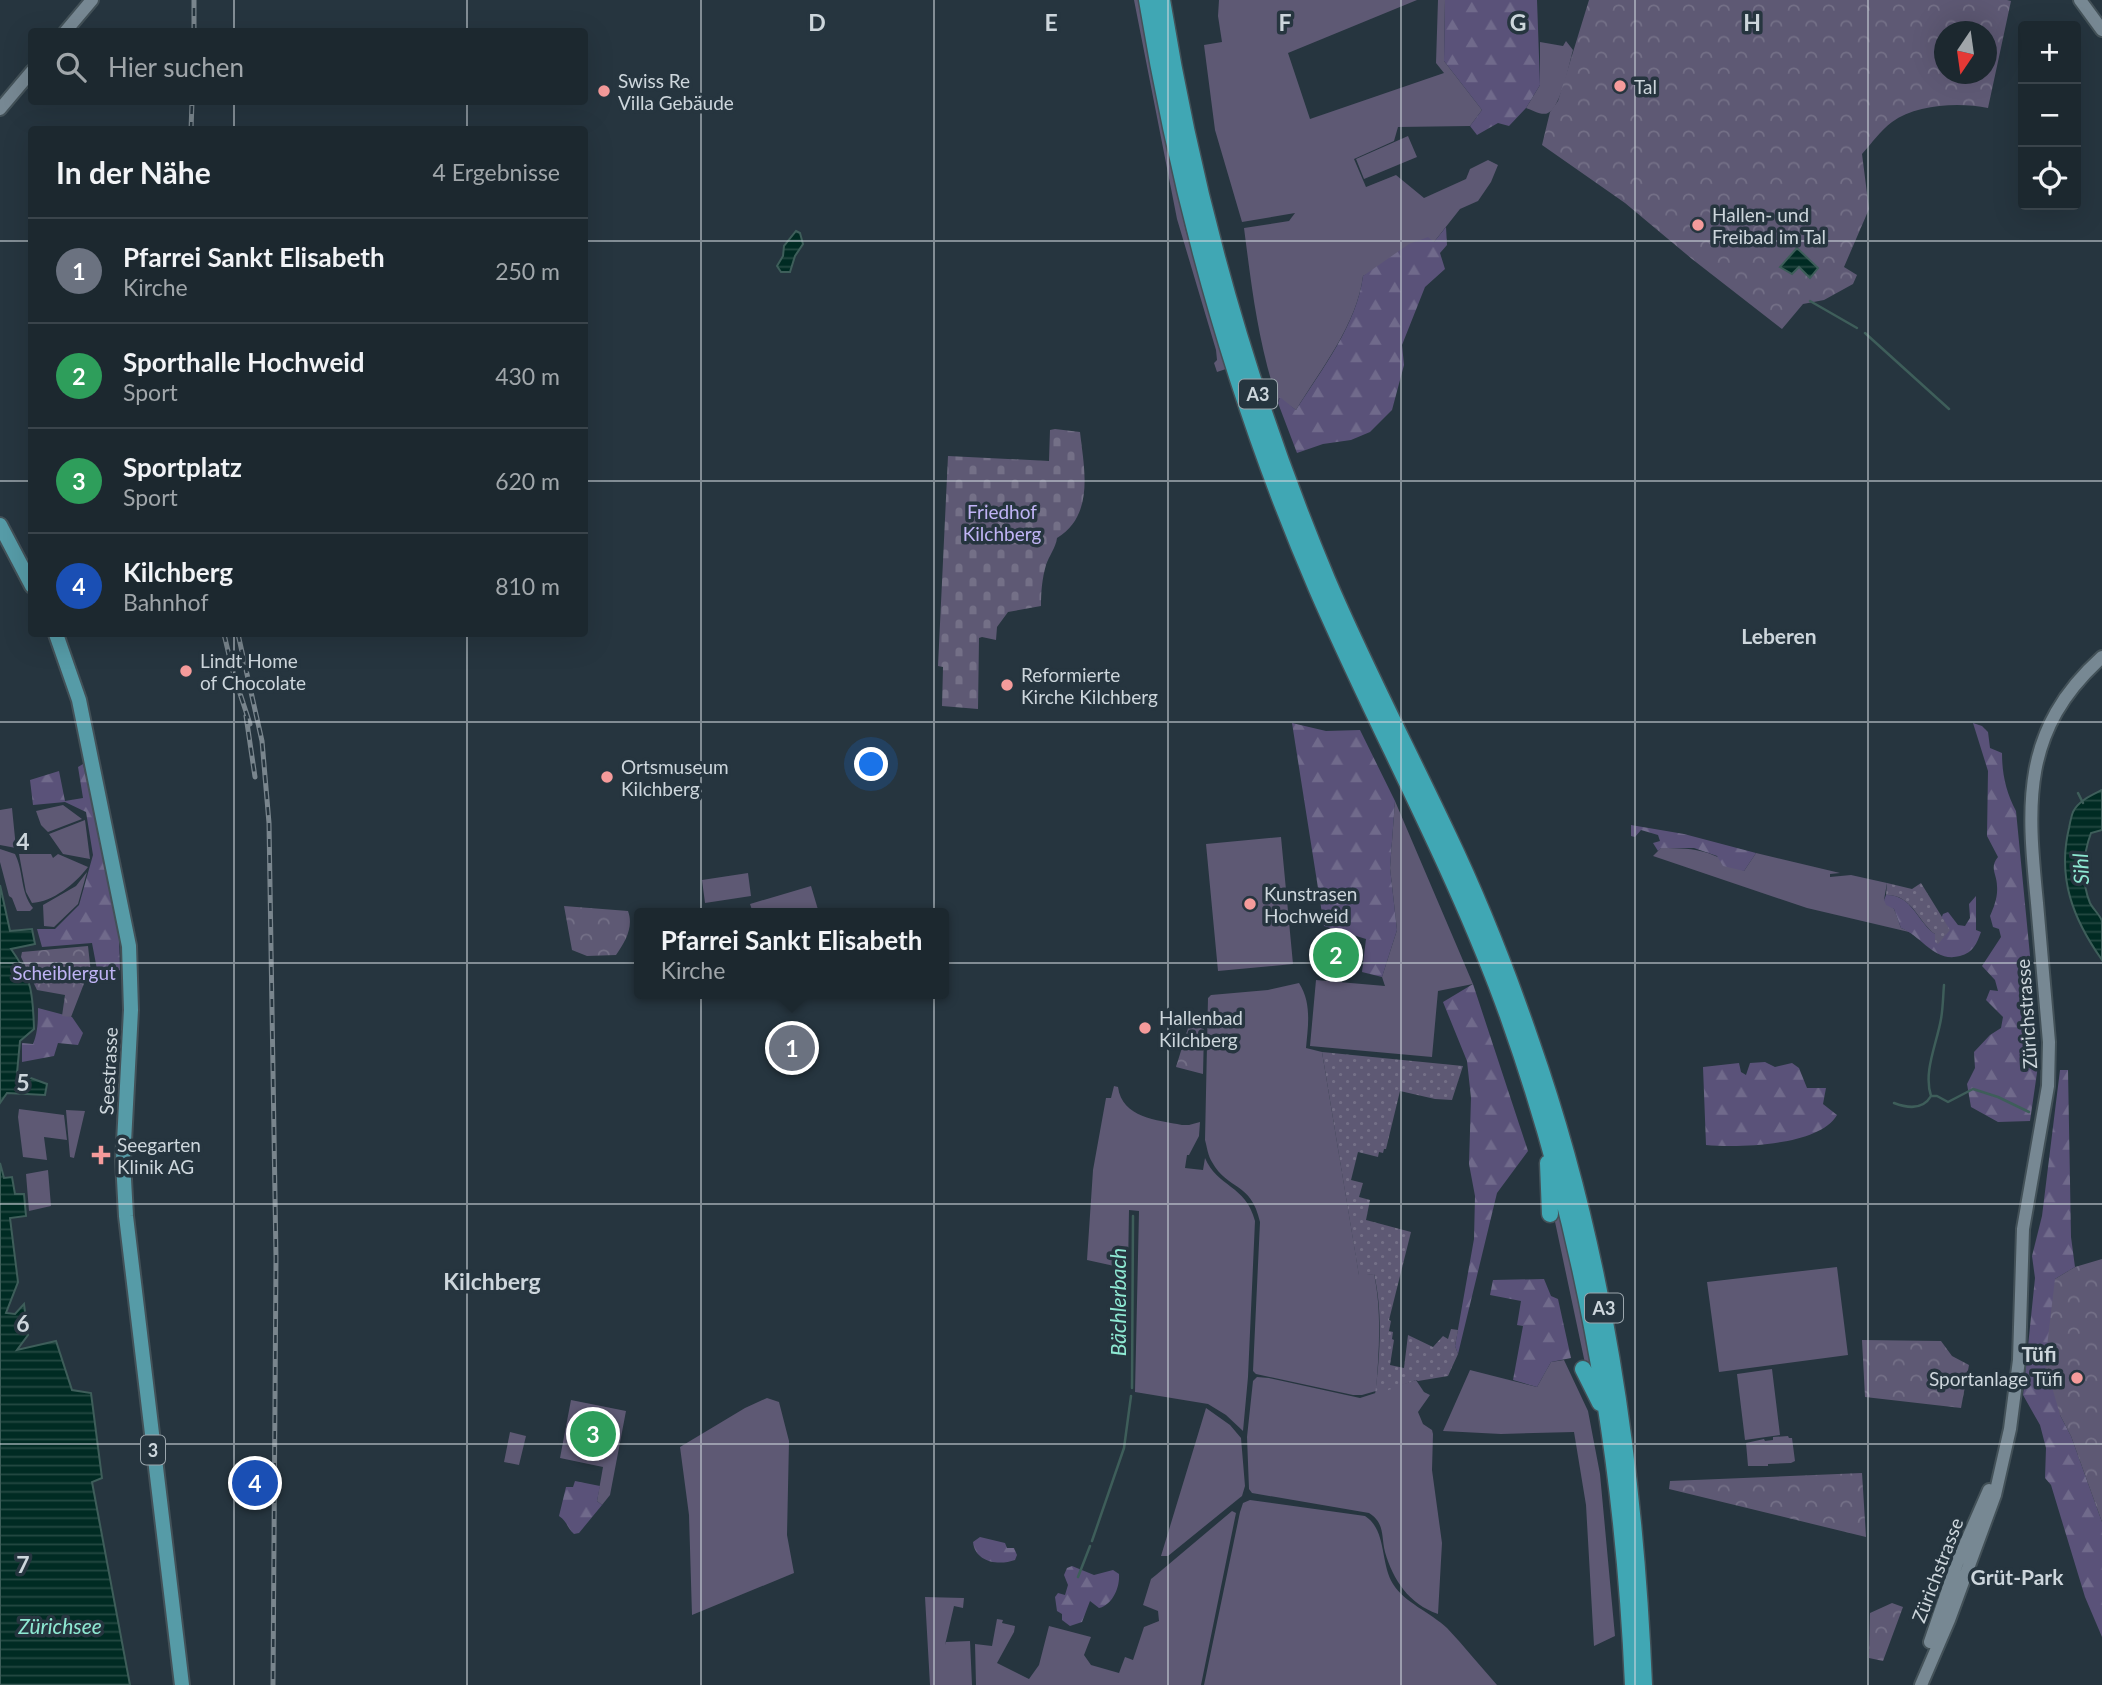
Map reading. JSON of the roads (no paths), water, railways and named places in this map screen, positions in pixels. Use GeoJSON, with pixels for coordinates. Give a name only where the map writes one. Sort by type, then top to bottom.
{"type":"FeatureCollection","features":[{"type":"Feature","properties":{"kind":"highway","name":"A3"},"geometry":{"type":"LineString","coordinates":[[1147,0],[1167,111],[1191,215],[1256,434],[1301,553],[1332,624],[1448,869],[1479,942],[1507,1013],[1542,1119],[1573,1233],[1610,1428],[1622,1536],[1633,1685]]}},
{"type":"Feature","properties":{"kind":"highway","name":"A3"},"geometry":{"type":"LineString","coordinates":[[1162,0],[1181,105],[1206,217],[1264,414],[1308,533],[1339,605],[1448,835],[1496,944],[1536,1055],[1566,1151],[1601,1294],[1624,1430],[1640,1586],[1644,1685]]}},
{"type":"Feature","properties":{"kind":"highway"},"geometry":{"type":"LineString","coordinates":[[1542,1119],[1548,1164],[1550,1214]]}},
{"type":"Feature","properties":{"kind":"highway"},"geometry":{"type":"LineString","coordinates":[[1583,1369],[1595,1390],[1610,1428]]}},
{"type":"Feature","properties":{"kind":"main road"},"geometry":{"type":"LineString","coordinates":[[68,28],[92,0]]}},
{"type":"Feature","properties":{"kind":"main road"},"geometry":{"type":"LineString","coordinates":[[2080,0],[2102,30]]}},
{"type":"Feature","properties":{"kind":"main road"},"geometry":{"type":"LineString","coordinates":[[0,109],[28,76]]}},
{"type":"Feature","properties":{"kind":"main road"},"geometry":{"type":"LineString","coordinates":[[0,525],[28,578]]}},
{"type":"Feature","properties":{"kind":"main road","name":"Seestrasse"},"geometry":{"type":"LineString","coordinates":[[57,637],[79,700],[129,946],[131,1010],[124,1147],[125,1206],[182,1685]]}},
{"type":"Feature","properties":{"kind":"main road","name":"Zürichstrasse"},"geometry":{"type":"LineString","coordinates":[[1921,1685],[1999,1470],[2010,1429],[2017,1373],[2021,1250],[2050,1071],[2031,849],[2035,774],[2042,744],[2056,711],[2073,685],[2102,657]]}},
{"type":"Feature","properties":{"kind":"main road","name":"Zürichstrasse"},"geometry":{"type":"LineString","coordinates":[[1914,1685],[1942,1602],[1968,1554]]}},
{"type":"Feature","properties":{"kind":"water"},"geometry":{"type":"Polygon","coordinates":[[[796,231],[800,233],[803,244],[795,256],[790,272],[781,272],[777,266],[783,256],[784,246],[796,231]]]}},
{"type":"Feature","properties":{"kind":"water"},"geometry":{"type":"Polygon","coordinates":[[[1797,248],[1818,268],[1810,278],[1799,267],[1792,274],[1780,267],[1797,248]]]}},
{"type":"Feature","properties":{"kind":"water","name":"Sihl"},"geometry":{"type":"Polygon","coordinates":[[[2102,790],[2102,830],[2091,833],[2084,868],[2087,895],[2102,921],[2102,960],[2076,913],[2070,897],[2065,864],[2070,822],[2075,808],[2102,790]]]}},
{"type":"Feature","properties":{"kind":"water"},"geometry":{"type":"Polygon","coordinates":[[[0,885],[10,931],[32,929],[35,944],[11,949],[27,978],[34,1017],[34,1029],[20,1041],[17,1073],[47,1084],[45,1095],[7,1093],[0,1103],[0,885]]]}},
{"type":"Feature","properties":{"kind":"water","name":"Zürichsee"},"geometry":{"type":"Polygon","coordinates":[[[0,1163],[4,1178],[12,1177],[15,1194],[24,1194],[26,1216],[10,1218],[18,1282],[6,1313],[15,1314],[24,1304],[28,1335],[17,1350],[56,1341],[72,1390],[91,1393],[102,1478],[92,1482],[130,1685],[0,1685],[0,1163]]]}},
{"type":"Feature","properties":{"kind":"waterway"},"geometry":{"type":"LineString","coordinates":[[1810,301],[1857,328]]}},
{"type":"Feature","properties":{"kind":"waterway"},"geometry":{"type":"LineString","coordinates":[[1865,333],[1949,409]]}},
{"type":"Feature","properties":{"kind":"waterway"},"geometry":{"type":"LineString","coordinates":[[2078,793],[2083,803]]}},
{"type":"Feature","properties":{"kind":"waterway"},"geometry":{"type":"LineString","coordinates":[[1931,1096],[1930,1067],[1941,1019],[1944,985]]}},
{"type":"Feature","properties":{"kind":"waterway"},"geometry":{"type":"LineString","coordinates":[[1894,1103],[1914,1107],[1924,1104],[1931,1096],[1948,1102],[1973,1089],[2029,1112]]}},
{"type":"Feature","properties":{"kind":"waterway","name":"Bächlerbach"},"geometry":{"type":"LineString","coordinates":[[1132,1388],[1133,1216]]}},
{"type":"Feature","properties":{"kind":"waterway","name":"Bächlerbach"},"geometry":{"type":"LineString","coordinates":[[1092,1541],[1124,1448],[1131,1396]]}},
{"type":"Feature","properties":{"kind":"waterway","name":"Bächlerbach"},"geometry":{"type":"LineString","coordinates":[[1078,1577],[1090,1546]]}},
{"type":"Feature","properties":{"kind":"railway"},"geometry":{"type":"LineString","coordinates":[[194,0],[194,28]]}},
{"type":"Feature","properties":{"kind":"railway"},"geometry":{"type":"LineString","coordinates":[[191,126],[192,105]]}},
{"type":"Feature","properties":{"kind":"railway"},"geometry":{"type":"LineString","coordinates":[[225,637],[250,724]]}},
{"type":"Feature","properties":{"kind":"railway"},"geometry":{"type":"LineString","coordinates":[[239,637],[262,741],[269,823],[276,1258],[273,1685]]}},
{"type":"Feature","properties":{"kind":"railway"},"geometry":{"type":"LineString","coordinates":[[246,716],[255,777]]}},
{"type":"Feature","properties":{"kind":"place","name":"Tal"},"geometry":{"type":"Point","coordinates":[1620,86]}},
{"type":"Feature","properties":{"kind":"place","name":"Swiss Re Villa Gebäude"},"geometry":{"type":"Point","coordinates":[604,91]}},
{"type":"Feature","properties":{"kind":"place","name":"Hallen- und Freibad im Tal"},"geometry":{"type":"Point","coordinates":[1698,225]}},
{"type":"Feature","properties":{"kind":"place","name":"Lindt Home of Chocolate"},"geometry":{"type":"Point","coordinates":[186,671]}},
{"type":"Feature","properties":{"kind":"place","name":"Reformierte Kirche Kilchberg"},"geometry":{"type":"Point","coordinates":[1007,685]}},
{"type":"Feature","properties":{"kind":"place","name":"Ortsmuseum Kilchberg"},"geometry":{"type":"Point","coordinates":[607,777]}},
{"type":"Feature","properties":{"kind":"place","name":"Kunstrasen Hochweid"},"geometry":{"type":"Point","coordinates":[1250,904]}},
{"type":"Feature","properties":{"kind":"place","name":"Sporthalle Hochweid"},"geometry":{"type":"Point","coordinates":[1336,955]}},
{"type":"Feature","properties":{"kind":"place","name":"Hallenbad Kilchberg"},"geometry":{"type":"Point","coordinates":[1145,1028]}},
{"type":"Feature","properties":{"kind":"place","name":"Pfarrei Sankt Elisabeth"},"geometry":{"type":"Point","coordinates":[792,1048]}},
{"type":"Feature","properties":{"kind":"place","name":"Seegarten Klinik AG"},"geometry":{"type":"Point","coordinates":[101,1155]}},
{"type":"Feature","properties":{"kind":"place","name":"Sportanlage Tüfi"},"geometry":{"type":"Point","coordinates":[2077,1378]}},
{"type":"Feature","properties":{"kind":"place","name":"Sportplatz"},"geometry":{"type":"Point","coordinates":[593,1434]}},
{"type":"Feature","properties":{"kind":"place","name":"Kilchberg"},"geometry":{"type":"Point","coordinates":[255,1483]}},
{"type":"Feature","properties":{"kind":"district","name":"Leberen"},"geometry":{"type":"Point","coordinates":[1779,635]}},
{"type":"Feature","properties":{"kind":"district","name":"Kilchberg"},"geometry":{"type":"Point","coordinates":[492,1281]}},
{"type":"Feature","properties":{"kind":"district","name":"Tüfi"},"geometry":{"type":"Point","coordinates":[2039,1353]}},
{"type":"Feature","properties":{"kind":"district","name":"Grüt-Park"},"geometry":{"type":"Point","coordinates":[2017,1576]}},
{"type":"Feature","properties":{"kind":"park label","name":"Friedhof Kilchberg"},"geometry":{"type":"Point","coordinates":[1002,522]}},
{"type":"Feature","properties":{"kind":"park label","name":"Scheiblergut"},"geometry":{"type":"Point","coordinates":[64,972]}}]}
